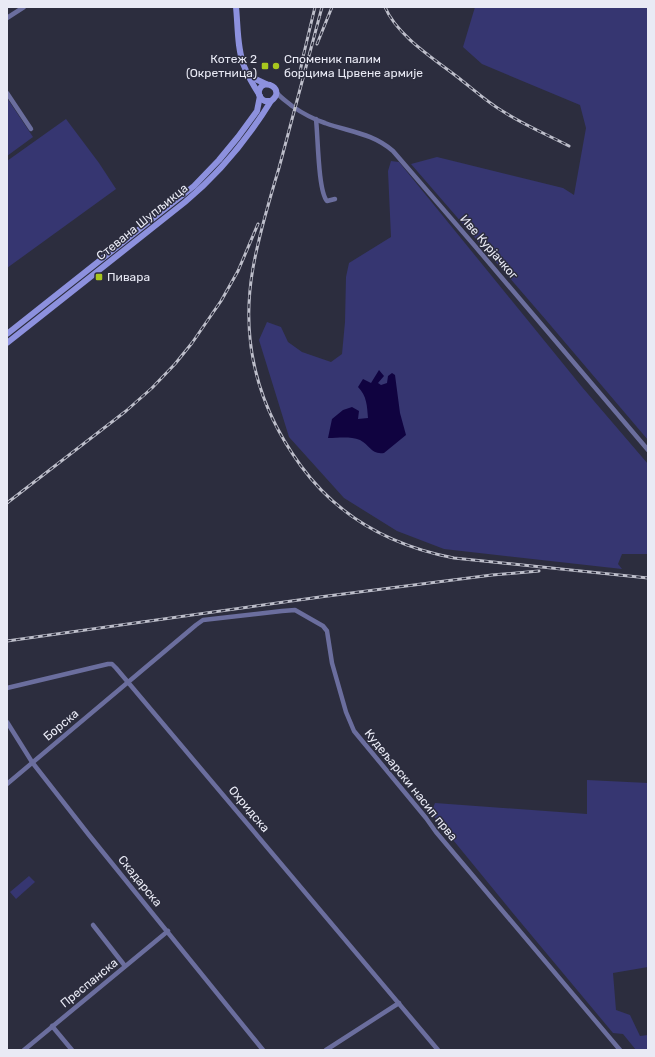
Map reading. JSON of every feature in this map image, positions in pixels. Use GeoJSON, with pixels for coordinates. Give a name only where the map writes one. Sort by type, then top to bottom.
{"type":"FeatureCollection","features":[{"type":"Feature","properties":{"kind":"main road"},"geometry":{"type":"LineString","coordinates":[[236,7],[240,50],[244,65],[249,76],[259,95],[265,101],[272,100],[276,96],[273,86],[249,76]]}},
{"type":"Feature","properties":{"kind":"main road"},"geometry":{"type":"LineString","coordinates":[[259,95],[261,87],[266,84]]}},
{"type":"Feature","properties":{"kind":"main road","name":"Стевана Шупљикца"},"geometry":{"type":"LineString","coordinates":[[7,334],[194,186],[219,160],[257,111],[259,95]]}},
{"type":"Feature","properties":{"kind":"main road","name":"Стевана Шупљикца"},"geometry":{"type":"LineString","coordinates":[[7,343],[198,191],[237,150],[249,135],[272,100]]}},
{"type":"Feature","properties":{"kind":"street"},"geometry":{"type":"LineString","coordinates":[[7,18],[24,7]]}},
{"type":"Feature","properties":{"kind":"street","name":"Иве Курјачког"},"geometry":{"type":"LineString","coordinates":[[276,92],[298,110],[316,119],[375,138],[384,143],[393,151],[648,450]]}},
{"type":"Feature","properties":{"kind":"street"},"geometry":{"type":"LineString","coordinates":[[7,93],[31,129]]}},
{"type":"Feature","properties":{"kind":"street"},"geometry":{"type":"LineString","coordinates":[[272,100],[284,100]]}},
{"type":"Feature","properties":{"kind":"street"},"geometry":{"type":"LineString","coordinates":[[316,119],[324,196],[326,201],[335,199]]}},
{"type":"Feature","properties":{"kind":"street","name":"Кудељарски насип прва"},"geometry":{"type":"LineString","coordinates":[[128,682],[203,620],[294,610],[323,626],[327,631],[332,663],[346,712],[354,731],[436,832],[620,1050]]}},
{"type":"Feature","properties":{"kind":"street","name":"Охридска"},"geometry":{"type":"LineString","coordinates":[[7,688],[112,664],[438,1050]]}},
{"type":"Feature","properties":{"kind":"street","name":"Борска"},"geometry":{"type":"LineString","coordinates":[[7,784],[128,682]]}},
{"type":"Feature","properties":{"kind":"street","name":"Скадарска"},"geometry":{"type":"LineString","coordinates":[[7,722],[32,762],[263,1050]]}},
{"type":"Feature","properties":{"kind":"street"},"geometry":{"type":"LineString","coordinates":[[93,925],[125,966]]}},
{"type":"Feature","properties":{"kind":"street","name":"Преспанска"},"geometry":{"type":"LineString","coordinates":[[24,1050],[168,931]]}},
{"type":"Feature","properties":{"kind":"street"},"geometry":{"type":"LineString","coordinates":[[326,1050],[399,1003]]}},
{"type":"Feature","properties":{"kind":"street"},"geometry":{"type":"LineString","coordinates":[[52,1026],[72,1050]]}},
{"type":"Feature","properties":{"kind":"shaded area"},"geometry":{"type":"Polygon","coordinates":[[[475,7],[648,7],[648,440],[411,164],[437,157],[563,188],[574,195],[586,128],[580,105],[482,64],[463,47],[475,7]]]}},
{"type":"Feature","properties":{"kind":"shaded area"},"geometry":{"type":"Polygon","coordinates":[[[7,98],[33,137],[7,156],[7,98]]]}},
{"type":"Feature","properties":{"kind":"shaded area"},"geometry":{"type":"Polygon","coordinates":[[[66,119],[99,163],[116,189],[7,268],[7,161],[66,119]]]}},
{"type":"Feature","properties":{"kind":"shaded area"},"geometry":{"type":"Polygon","coordinates":[[[391,161],[399,162],[582,387],[648,464],[648,554],[622,554],[618,564],[622,569],[444,549],[397,531],[344,498],[289,437],[259,340],[267,322],[281,327],[288,342],[302,352],[331,362],[342,354],[345,322],[346,277],[349,263],[391,237],[388,171],[391,161]]]}},
{"type":"Feature","properties":{"kind":"shaded area"},"geometry":{"type":"Polygon","coordinates":[[[379,370],[384,376],[378,383],[381,385],[387,383],[388,376],[392,373],[395,375],[400,413],[406,435],[384,453],[376,453],[360,440],[348,438],[328,438],[332,419],[343,410],[352,407],[359,411],[358,419],[368,418],[365,398],[358,387],[363,379],[371,383],[379,370]]]}},
{"type":"Feature","properties":{"kind":"shaded area"},"geometry":{"type":"Polygon","coordinates":[[[587,780],[648,783],[648,967],[613,973],[616,1010],[630,1015],[640,1036],[648,1035],[648,1050],[636,1050],[623,1034],[613,1033],[431,813],[435,803],[587,814],[587,780]]]}},
{"type":"Feature","properties":{"kind":"shaded area"},"geometry":{"type":"Polygon","coordinates":[[[29,876],[35,882],[16,899],[10,892],[29,876]]]}},
{"type":"Feature","properties":{"kind":"railway"},"geometry":{"type":"LineString","coordinates":[[300,72],[315,7]]}},
{"type":"Feature","properties":{"kind":"railway"},"geometry":{"type":"LineString","coordinates":[[322,7],[261,230],[255,255],[250,295],[249,321],[251,347],[256,372],[263,396],[273,420],[286,443],[301,466],[332,501],[368,527],[409,546],[454,558],[648,578]]}},
{"type":"Feature","properties":{"kind":"railway"},"geometry":{"type":"LineString","coordinates":[[317,44],[332,7]]}},
{"type":"Feature","properties":{"kind":"railway"},"geometry":{"type":"LineString","coordinates":[[385,7],[398,28],[408,38],[487,101],[520,121],[569,146]]}},
{"type":"Feature","properties":{"kind":"railway"},"geometry":{"type":"LineString","coordinates":[[7,503],[126,411],[152,388],[175,364],[192,343],[221,301],[238,271],[258,224]]}},
{"type":"Feature","properties":{"kind":"railway"},"geometry":{"type":"LineString","coordinates":[[7,641],[320,597],[492,575],[539,571]]}},
{"type":"Feature","properties":{"kind":"place","name":"Котеж 2 (Окретница)"},"geometry":{"type":"Point","coordinates":[265,66]}},
{"type":"Feature","properties":{"kind":"place","name":"Споменик палим борцима Црвене армије"},"geometry":{"type":"Point","coordinates":[276,66]}},
{"type":"Feature","properties":{"kind":"place","name":"Пивара"},"geometry":{"type":"Point","coordinates":[99,277]}}]}
